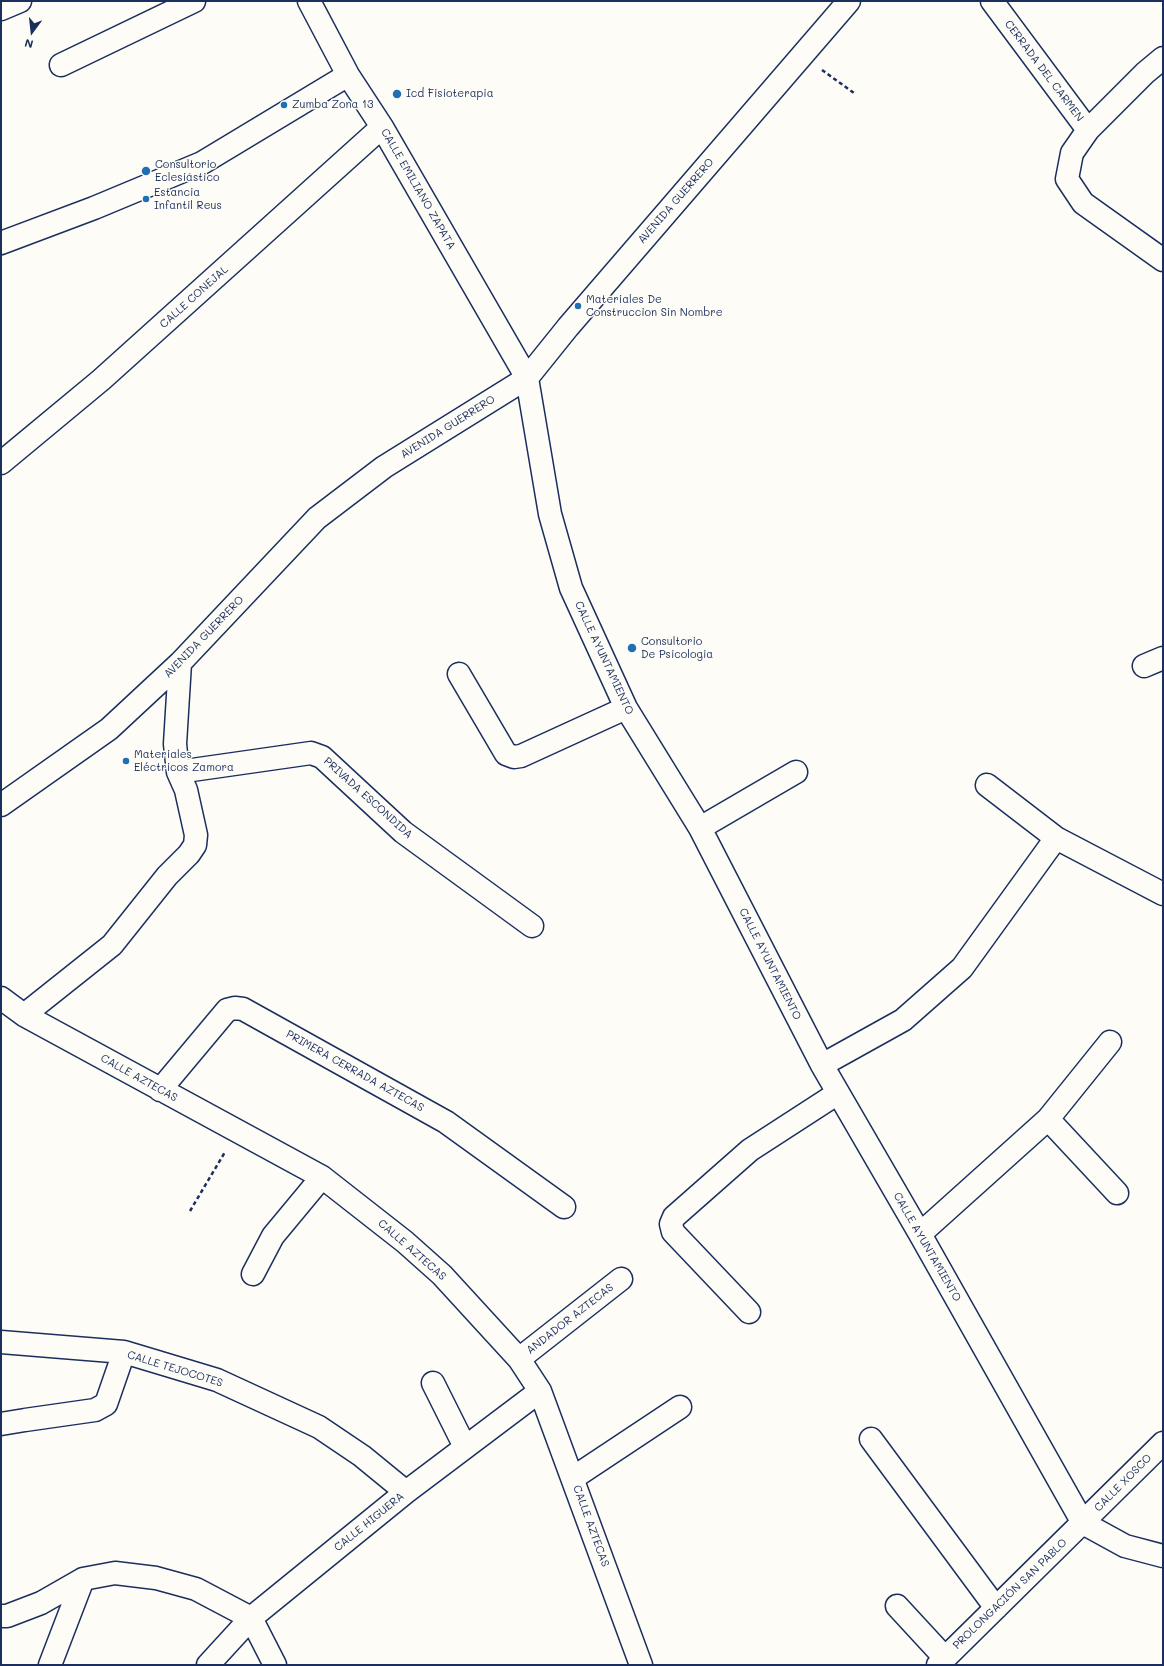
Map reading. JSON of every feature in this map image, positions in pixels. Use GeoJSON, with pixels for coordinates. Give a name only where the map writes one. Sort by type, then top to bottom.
{"type":"FeatureCollection","features":[{"type":"Feature","properties":{"kind":"street"},"geometry":{"type":"LineString","coordinates":[[1,9],[20,1]]}},
{"type":"Feature","properties":{"kind":"street"},"geometry":{"type":"LineString","coordinates":[[61,65],[194,1]]}},
{"type":"Feature","properties":{"kind":"street","name":"CALLE EMILIANO ZAPATA"},"geometry":{"type":"LineString","coordinates":[[309,1],[348,75],[382,127],[527,378]]}},
{"type":"Feature","properties":{"kind":"street","name":"AVENIDA GUERRERO"},"geometry":{"type":"LineString","coordinates":[[1,805],[109,729],[180,663],[317,518],[384,467],[527,378],[568,327],[849,1]]}},
{"type":"Feature","properties":{"kind":"street","name":"CERRADA DEL CARMEN"},"geometry":{"type":"LineString","coordinates":[[992,1],[1088,130],[1072,154],[1067,179],[1083,203],[1163,260]]}},
{"type":"Feature","properties":{"kind":"street"},"geometry":{"type":"LineString","coordinates":[[1088,130],[1145,73],[1163,58]]}},
{"type":"Feature","properties":{"kind":"street"},"geometry":{"type":"LineString","coordinates":[[1,243],[94,208],[202,163],[348,75]]}},
{"type":"Feature","properties":{"kind":"street","name":"CALLE CONEJAL"},"geometry":{"type":"LineString","coordinates":[[1,462],[106,375],[382,127]]}},
{"type":"Feature","properties":{"kind":"street","name":"CALLE AYUNTAMIENTO"},"geometry":{"type":"LineString","coordinates":[[527,378],[550,514],[571,588],[626,708],[700,828],[822,1065],[920,1234],[1083,1523]]}},
{"type":"Feature","properties":{"kind":"street"},"geometry":{"type":"LineString","coordinates":[[24,1015],[112,945],[167,876],[189,854],[195,845],[196,836],[186,790],[178,772],[175,744],[180,663]]}},
{"type":"Feature","properties":{"kind":"street"},"geometry":{"type":"LineString","coordinates":[[459,674],[506,754],[514,757],[522,756],[626,708]]}},
{"type":"Feature","properties":{"kind":"street","name":"PRIVADA ESCONDIDA"},"geometry":{"type":"LineString","coordinates":[[178,772],[311,753],[322,757],[403,832],[532,926]]}},
{"type":"Feature","properties":{"kind":"street"},"geometry":{"type":"LineString","coordinates":[[700,828],[796,772]]}},
{"type":"Feature","properties":{"kind":"street"},"geometry":{"type":"LineString","coordinates":[[987,785],[1056,838],[1163,894]]}},
{"type":"Feature","properties":{"kind":"street"},"geometry":{"type":"LineString","coordinates":[[822,1065],[904,1020],[962,968],[1056,838]]}},
{"type":"Feature","properties":{"kind":"street","name":"CALLE AZTECAS"},"geometry":{"type":"LineString","coordinates":[[1,998],[24,1015],[322,1177],[406,1242],[442,1275],[519,1359],[540,1391],[642,1665]]}},
{"type":"Feature","properties":{"kind":"street","name":"PRIMERA CERRADA AZTECAS"},"geometry":{"type":"LineString","coordinates":[[160,1090],[227,1010],[235,1008],[243,1009],[446,1122],[564,1207]]}},
{"type":"Feature","properties":{"kind":"street"},"geometry":{"type":"LineString","coordinates":[[920,1234],[1048,1118],[1110,1042]]}},
{"type":"Feature","properties":{"kind":"street"},"geometry":{"type":"LineString","coordinates":[[749,1312],[673,1232],[670,1224],[674,1217],[750,1150],[838,1093]]}},
{"type":"Feature","properties":{"kind":"street"},"geometry":{"type":"LineString","coordinates":[[1048,1118],[1117,1192]]}},
{"type":"Feature","properties":{"kind":"street"},"geometry":{"type":"LineString","coordinates":[[253,1274],[273,1236],[322,1177]]}},
{"type":"Feature","properties":{"kind":"street","name":"ANDADOR AZTECAS"},"geometry":{"type":"LineString","coordinates":[[519,1359],[621,1279]]}},
{"type":"Feature","properties":{"kind":"street"},"geometry":{"type":"LineString","coordinates":[[1,1342],[124,1352]]}},
{"type":"Feature","properties":{"kind":"street","name":"CALLE TEJOCOTES"},"geometry":{"type":"LineString","coordinates":[[1,1424],[95,1410],[106,1404],[124,1352],[217,1380],[319,1427],[362,1456],[406,1492]]}},
{"type":"Feature","properties":{"kind":"street"},"geometry":{"type":"LineString","coordinates":[[433,1383],[465,1447]]}},
{"type":"Feature","properties":{"kind":"street","name":"CALLE HIGUERA"},"geometry":{"type":"LineString","coordinates":[[208,1665],[251,1618],[406,1492],[540,1391]]}},
{"type":"Feature","properties":{"kind":"street"},"geometry":{"type":"LineString","coordinates":[[573,1478],[680,1407]]}},
{"type":"Feature","properties":{"kind":"street"},"geometry":{"type":"LineString","coordinates":[[872,1439],[996,1608]]}},
{"type":"Feature","properties":{"kind":"street","name":"CALLE XOSCO"},"geometry":{"type":"LineString","coordinates":[[1083,1523],[1163,1443]]}},
{"type":"Feature","properties":{"kind":"street"},"geometry":{"type":"LineString","coordinates":[[1083,1523],[1125,1546],[1163,1556]]}},
{"type":"Feature","properties":{"kind":"street","name":"PROLONGACIÓN SAN PABLO"},"geometry":{"type":"LineString","coordinates":[[942,1662],[1083,1523]]}},
{"type":"Feature","properties":{"kind":"street"},"geometry":{"type":"LineString","coordinates":[[1,1616],[7,1616],[41,1603],[84,1579],[115,1573],[156,1578],[196,1589],[251,1618],[275,1665]]}},
{"type":"Feature","properties":{"kind":"street"},"geometry":{"type":"LineString","coordinates":[[50,1665],[84,1579]]}},
{"type":"Feature","properties":{"kind":"street"},"geometry":{"type":"LineString","coordinates":[[897,1606],[942,1662]]}},
{"type":"Feature","properties":{"kind":"path"},"geometry":{"type":"LineString","coordinates":[[802,56],[854,92]]}},
{"type":"Feature","properties":{"kind":"path"},"geometry":{"type":"LineString","coordinates":[[190,1211],[237,1131]]}},
{"type":"Feature","properties":{"kind":"place","name":"Icd Fisioterapia"},"geometry":{"type":"Point","coordinates":[397,94]}},
{"type":"Feature","properties":{"kind":"place","name":"Zumba Zona 13"},"geometry":{"type":"Point","coordinates":[284,105]}},
{"type":"Feature","properties":{"kind":"place","name":"Consultorio Eclesiástico"},"geometry":{"type":"Point","coordinates":[146,171]}},
{"type":"Feature","properties":{"kind":"place","name":"Estancia Infantil Reus"},"geometry":{"type":"Point","coordinates":[146,199]}},
{"type":"Feature","properties":{"kind":"place","name":"Materiales De Construccion Sin Nombre"},"geometry":{"type":"Point","coordinates":[578,306]}},
{"type":"Feature","properties":{"kind":"place","name":"Consultorio De Psicologia"},"geometry":{"type":"Point","coordinates":[632,648]}},
{"type":"Feature","properties":{"kind":"place","name":"Materiales Eléctricos Zamora"},"geometry":{"type":"Point","coordinates":[126,761]}}]}
